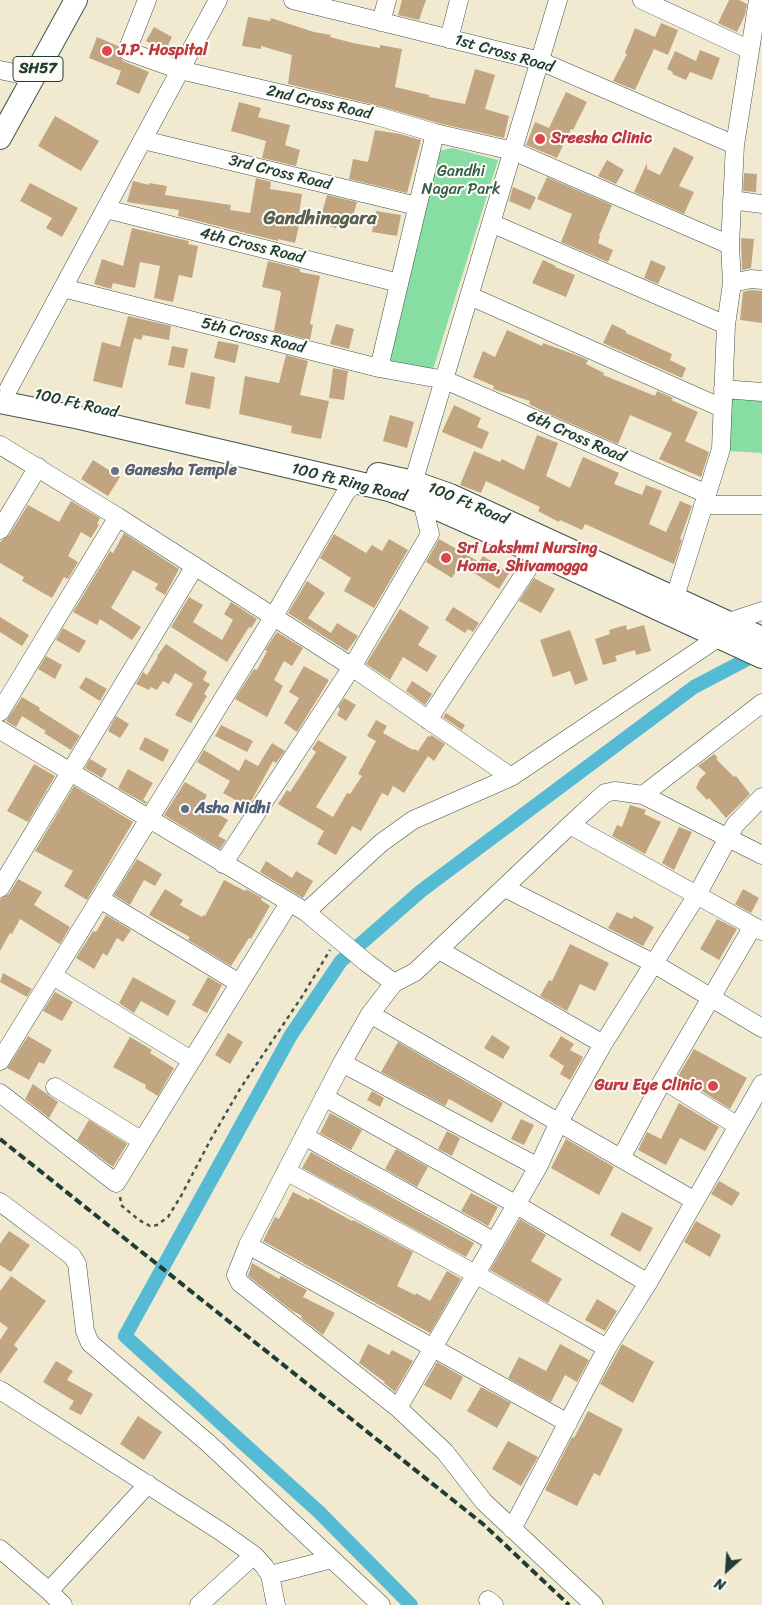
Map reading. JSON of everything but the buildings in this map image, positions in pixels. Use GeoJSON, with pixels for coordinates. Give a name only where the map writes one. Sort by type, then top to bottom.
{"type":"FeatureCollection","features":[{"type":"Feature","properties":{"kind":"main road","name":"SH57"},"geometry":{"type":"LineString","coordinates":[[0,138],[62,0]]}},
{"type":"Feature","properties":{"kind":"main road","name":"SH57"},"geometry":{"type":"LineString","coordinates":[[0,117],[76,0]]}},
{"type":"Feature","properties":{"kind":"main road","name":"100 ft Ring Road"},"geometry":{"type":"LineString","coordinates":[[3,392],[80,418],[356,483],[389,490],[418,492],[539,554],[737,634],[762,657]]}},
{"type":"Feature","properties":{"kind":"main road","name":"100 Ft Road"},"geometry":{"type":"LineString","coordinates":[[3,392],[418,492],[450,495],[675,597],[737,634]]}},
{"type":"Feature","properties":{"kind":"street","name":"2nd Cross Road"},"geometry":{"type":"LineString","coordinates":[[147,0],[127,51],[180,70],[377,116],[435,133],[513,151],[730,245]]}},
{"type":"Feature","properties":{"kind":"street"},"geometry":{"type":"LineString","coordinates":[[3,392],[63,288],[218,0]]}},
{"type":"Feature","properties":{"kind":"street"},"geometry":{"type":"LineString","coordinates":[[381,22],[387,0]]}},
{"type":"Feature","properties":{"kind":"street"},"geometry":{"type":"LineString","coordinates":[[449,39],[459,0]]}},
{"type":"Feature","properties":{"kind":"street"},"geometry":{"type":"LineString","coordinates":[[223,864],[352,667],[430,534],[418,492],[445,380],[558,0]]}},
{"type":"Feature","properties":{"kind":"street"},"geometry":{"type":"LineString","coordinates":[[675,597],[721,449],[726,325],[732,283],[730,245],[735,145],[758,0]]}},
{"type":"Feature","properties":{"kind":"street","name":"1st Cross Road"},"geometry":{"type":"LineString","coordinates":[[299,1],[540,61],[735,145]]}},
{"type":"Feature","properties":{"kind":"street"},"geometry":{"type":"LineString","coordinates":[[653,2],[750,50]]}},
{"type":"Feature","properties":{"kind":"street"},"geometry":{"type":"LineString","coordinates":[[0,70],[28,76]]}},
{"type":"Feature","properties":{"kind":"street"},"geometry":{"type":"LineString","coordinates":[[379,368],[435,133]]}},
{"type":"Feature","properties":{"kind":"street","name":"3rd Cross Road"},"geometry":{"type":"LineString","coordinates":[[143,140],[417,206]]}},
{"type":"Feature","properties":{"kind":"street"},"geometry":{"type":"LineString","coordinates":[[732,200],[762,204]]}},
{"type":"Feature","properties":{"kind":"street","name":"4th Cross Road"},"geometry":{"type":"LineString","coordinates":[[106,209],[399,283]]}},
{"type":"Feature","properties":{"kind":"street"},"geometry":{"type":"LineString","coordinates":[[492,223],[726,325]]}},
{"type":"Feature","properties":{"kind":"street"},"geometry":{"type":"LineString","coordinates":[[732,283],[762,280]]}},
{"type":"Feature","properties":{"kind":"street","name":"5th Cross Road"},"geometry":{"type":"LineString","coordinates":[[63,288],[379,368],[445,380]]}},
{"type":"Feature","properties":{"kind":"street"},"geometry":{"type":"LineString","coordinates":[[470,296],[722,408]]}},
{"type":"Feature","properties":{"kind":"street","name":"6th Cross Road"},"geometry":{"type":"LineString","coordinates":[[445,380],[705,499]]}},
{"type":"Feature","properties":{"kind":"street"},"geometry":{"type":"LineString","coordinates":[[723,389],[762,392]]}},
{"type":"Feature","properties":{"kind":"street"},"geometry":{"type":"LineString","coordinates":[[0,445],[274,616],[352,667],[511,777]]}},
{"type":"Feature","properties":{"kind":"street"},"geometry":{"type":"LineString","coordinates":[[0,530],[38,467]]}},
{"type":"Feature","properties":{"kind":"street"},"geometry":{"type":"LineString","coordinates":[[0,1061],[274,616],[346,492],[356,483]]}},
{"type":"Feature","properties":{"kind":"street"},"geometry":{"type":"LineString","coordinates":[[705,499],[762,506]]}},
{"type":"Feature","properties":{"kind":"street"},"geometry":{"type":"LineString","coordinates":[[0,712],[118,517]]}},
{"type":"Feature","properties":{"kind":"street"},"geometry":{"type":"LineString","coordinates":[[428,720],[539,554]]}},
{"type":"Feature","properties":{"kind":"street"},"geometry":{"type":"LineString","coordinates":[[0,888],[195,566]]}},
{"type":"Feature","properties":{"kind":"street"},"geometry":{"type":"LineString","coordinates":[[306,912],[380,843],[413,820],[511,777],[737,634],[762,611]]}},
{"type":"Feature","properties":{"kind":"street"},"geometry":{"type":"LineString","coordinates":[[643,795],[762,703]]}},
{"type":"Feature","properties":{"kind":"street"},"geometry":{"type":"LineString","coordinates":[[0,730],[306,912],[394,983]]}},
{"type":"Feature","properties":{"kind":"street"},"geometry":{"type":"LineString","coordinates":[[594,1605],[484,1502],[445,1452],[398,1408],[240,1282],[237,1272],[248,1245],[324,1097],[370,1014],[394,983],[415,972],[605,794],[615,792],[643,795],[762,855]]}},
{"type":"Feature","properties":{"kind":"street"},"geometry":{"type":"LineString","coordinates":[[398,1408],[432,1347],[517,1205],[538,1167],[559,1122],[603,1044],[697,895],[735,825],[762,796]]}},
{"type":"Feature","properties":{"kind":"street"},"geometry":{"type":"LineString","coordinates":[[570,825],[758,928],[712,997],[663,1080],[621,1158]]}},
{"type":"Feature","properties":{"kind":"street"},"geometry":{"type":"LineString","coordinates":[[505,888],[654,963],[762,1028]]}},
{"type":"Feature","properties":{"kind":"street"},"geometry":{"type":"LineString","coordinates":[[100,899],[239,983]]}},
{"type":"Feature","properties":{"kind":"street"},"geometry":{"type":"LineString","coordinates":[[0,1093],[116,1183],[289,903]]}},
{"type":"Feature","properties":{"kind":"street"},"geometry":{"type":"LineString","coordinates":[[438,950],[603,1044]]}},
{"type":"Feature","properties":{"kind":"street"},"geometry":{"type":"LineString","coordinates":[[53,976],[192,1060]]}},
{"type":"Feature","properties":{"kind":"street"},"geometry":{"type":"LineString","coordinates":[[370,1014],[695,1201]]}},
{"type":"Feature","properties":{"kind":"street"},"geometry":{"type":"LineString","coordinates":[[342,1063],[538,1167]]}},
{"type":"Feature","properties":{"kind":"street"},"geometry":{"type":"LineString","coordinates":[[663,1080],[738,1126]]}},
{"type":"Feature","properties":{"kind":"street"},"geometry":{"type":"LineString","coordinates":[[512,1529],[607,1348],[648,1283],[762,1084]]}},
{"type":"Feature","properties":{"kind":"street"},"geometry":{"type":"LineString","coordinates":[[55,1087],[142,1141]]}},
{"type":"Feature","properties":{"kind":"street"},"geometry":{"type":"LineString","coordinates":[[324,1097],[517,1205],[648,1283]]}},
{"type":"Feature","properties":{"kind":"street"},"geometry":{"type":"LineString","coordinates":[[304,1136],[495,1242]]}},
{"type":"Feature","properties":{"kind":"street"},"geometry":{"type":"LineString","coordinates":[[286,1171],[607,1348]]}},
{"type":"Feature","properties":{"kind":"street"},"geometry":{"type":"LineString","coordinates":[[0,1202],[72,1256],[77,1264],[84,1331],[90,1343],[208,1443],[381,1605]]}},
{"type":"Feature","properties":{"kind":"street"},"geometry":{"type":"LineString","coordinates":[[248,1245],[568,1423]]}},
{"type":"Feature","properties":{"kind":"street"},"geometry":{"type":"LineString","coordinates":[[0,1390],[148,1484],[254,1555],[270,1574],[276,1605]]}},
{"type":"Feature","properties":{"kind":"street"},"geometry":{"type":"LineString","coordinates":[[49,1591],[148,1484]]}},
{"type":"Feature","properties":{"kind":"street"},"geometry":{"type":"LineString","coordinates":[[0,1549],[63,1605]]}},
{"type":"Feature","properties":{"kind":"street"},"geometry":{"type":"LineString","coordinates":[[199,1605],[254,1555]]}},
{"type":"Feature","properties":{"kind":"street"},"geometry":{"type":"LineString","coordinates":[[270,1574],[332,1558]]}},
{"type":"Feature","properties":{"kind":"path"},"geometry":{"type":"LineString","coordinates":[[116,1183],[122,1206],[139,1220],[150,1226],[157,1226],[168,1217],[240,1089],[340,940]]}},
{"type":"Feature","properties":{"kind":"green space","name":"Gandhi Nagar Park"},"geometry":{"type":"Polygon","coordinates":[[[452,148],[498,160],[431,376],[384,370],[440,151],[452,148]]]}},
{"type":"Feature","properties":{"kind":"green space"},"geometry":{"type":"Polygon","coordinates":[[[730,396],[762,398],[762,453],[728,451],[730,396]]]}},
{"type":"Feature","properties":{"kind":"waterway"},"geometry":{"type":"LineString","coordinates":[[411,1605],[319,1512],[125,1336],[291,1035],[341,961],[421,891],[694,687],[759,653]]}},
{"type":"Feature","properties":{"kind":"railway"},"geometry":{"type":"LineString","coordinates":[[0,1139],[483,1524],[569,1605]]}},
{"type":"Feature","properties":{"kind":"place","name":"J.P. Hospital"},"geometry":{"type":"Point","coordinates":[107,51]}},
{"type":"Feature","properties":{"kind":"place","name":"Sreesha Clinic"},"geometry":{"type":"Point","coordinates":[540,139]}},
{"type":"Feature","properties":{"kind":"place","name":"Ganesha Temple"},"geometry":{"type":"Point","coordinates":[115,471]}},
{"type":"Feature","properties":{"kind":"place","name":"Sri Lakshmi Nursing Home, Shivamogga"},"geometry":{"type":"Point","coordinates":[446,558]}},
{"type":"Feature","properties":{"kind":"place","name":"Asha Nidhi"},"geometry":{"type":"Point","coordinates":[185,809]}},
{"type":"Feature","properties":{"kind":"place","name":"Guru Eye Clinic"},"geometry":{"type":"Point","coordinates":[713,1086]}},
{"type":"Feature","properties":{"kind":"district","name":"Gandhinagara"},"geometry":{"type":"Point","coordinates":[320,219]}}]}
